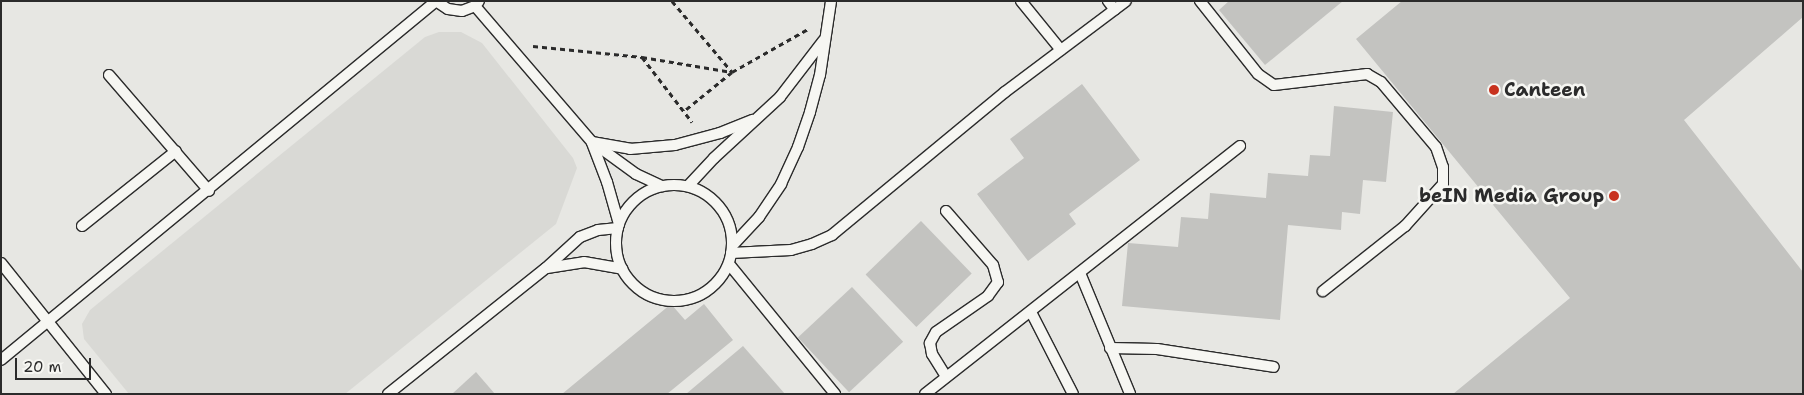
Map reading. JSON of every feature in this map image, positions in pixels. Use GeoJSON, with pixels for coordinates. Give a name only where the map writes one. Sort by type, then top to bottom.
{"type":"FeatureCollection","features":[{"type":"Feature","properties":{"kind":"lane"},"geometry":{"type":"LineString","coordinates":[[1,360],[209,191],[436,1],[448,9],[462,11],[477,4],[507,43],[592,142],[636,174],[662,186]]}},
{"type":"Feature","properties":{"kind":"lane"},"geometry":{"type":"LineString","coordinates":[[592,142],[607,182],[618,226],[616,249],[622,269],[636,286],[655,297],[677,301],[698,296],[716,283],[728,264],[732,250],[759,217],[781,184],[798,147],[815,93],[830,17],[831,1]]}},
{"type":"Feature","properties":{"kind":"lane"},"geometry":{"type":"LineString","coordinates":[[1021,1],[1061,50]]}},
{"type":"Feature","properties":{"kind":"lane"},"geometry":{"type":"LineString","coordinates":[[732,250],[791,250],[812,244],[832,235],[1005,92],[1061,50],[1111,5],[1126,1]]}},
{"type":"Feature","properties":{"kind":"lane"},"geometry":{"type":"LineString","coordinates":[[1200,1],[1258,74],[1274,85],[1367,74],[1381,82],[1436,147],[1443,167],[1443,184],[1405,226],[1323,292]]}},
{"type":"Feature","properties":{"kind":"lane"},"geometry":{"type":"LineString","coordinates":[[688,186],[714,158],[761,116],[802,70],[825,38]]}},
{"type":"Feature","properties":{"kind":"lane"},"geometry":{"type":"LineString","coordinates":[[109,75],[176,150],[209,191]]}},
{"type":"Feature","properties":{"kind":"lane"},"geometry":{"type":"LineString","coordinates":[[592,142],[630,149],[675,145],[704,138],[761,116]]}},
{"type":"Feature","properties":{"kind":"lane"},"geometry":{"type":"LineString","coordinates":[[925,394],[1240,146]]}},
{"type":"Feature","properties":{"kind":"lane"},"geometry":{"type":"LineString","coordinates":[[82,226],[176,150]]}},
{"type":"Feature","properties":{"kind":"lane"},"geometry":{"type":"LineString","coordinates":[[618,226],[626,211],[635,200],[648,191],[662,186],[688,186],[712,199],[728,220],[732,250]]}},
{"type":"Feature","properties":{"kind":"lane"},"geometry":{"type":"LineString","coordinates":[[946,211],[993,265],[998,282],[988,296],[936,332],[930,343],[932,354],[946,376]]}},
{"type":"Feature","properties":{"kind":"lane"},"geometry":{"type":"LineString","coordinates":[[388,394],[546,268],[580,237],[598,230],[618,226]]}},
{"type":"Feature","properties":{"kind":"lane"},"geometry":{"type":"LineString","coordinates":[[546,268],[584,262],[622,269]]}},
{"type":"Feature","properties":{"kind":"lane"},"geometry":{"type":"LineString","coordinates":[[1,264],[106,394]]}},
{"type":"Feature","properties":{"kind":"lane"},"geometry":{"type":"LineString","coordinates":[[728,264],[835,394]]}},
{"type":"Feature","properties":{"kind":"lane"},"geometry":{"type":"LineString","coordinates":[[1080,273],[1130,394]]}},
{"type":"Feature","properties":{"kind":"lane"},"geometry":{"type":"LineString","coordinates":[[1031,312],[1073,394]]}},
{"type":"Feature","properties":{"kind":"lane"},"geometry":{"type":"LineString","coordinates":[[1110,348],[1157,349],[1274,367]]}},
{"type":"Feature","properties":{"kind":"path"},"geometry":{"type":"LineString","coordinates":[[672,1],[732,72]]}},
{"type":"Feature","properties":{"kind":"path"},"geometry":{"type":"LineString","coordinates":[[684,111],[732,72],[830,17]]}},
{"type":"Feature","properties":{"kind":"path"},"geometry":{"type":"LineString","coordinates":[[507,43],[642,57],[732,72]]}},
{"type":"Feature","properties":{"kind":"path"},"geometry":{"type":"LineString","coordinates":[[642,57],[704,138]]}},
{"type":"Feature","properties":{"kind":"shaded area"},"geometry":{"type":"Polygon","coordinates":[[[1,1],[1803,1],[1803,394],[1,394],[1,1]]]}},
{"type":"Feature","properties":{"kind":"shaded area"},"geometry":{"type":"Polygon","coordinates":[[[439,32],[461,32],[482,43],[573,158],[577,168],[556,224],[345,394],[129,394],[84,339],[82,324],[90,310],[425,37],[439,32]]]}},
{"type":"Feature","properties":{"kind":"building"},"geometry":{"type":"Polygon","coordinates":[[[1229,1],[1343,1],[1265,65],[1219,10],[1229,1]]]}},
{"type":"Feature","properties":{"kind":"building","name":"beIN Media Group"},"geometry":{"type":"Polygon","coordinates":[[[1402,1],[1803,1],[1803,17],[1684,120],[1803,272],[1803,394],[1453,394],[1570,298],[1356,39],[1402,1]]]}},
{"type":"Feature","properties":{"kind":"building"},"geometry":{"type":"Polygon","coordinates":[[[1082,84],[1140,160],[1069,214],[1076,224],[1028,261],[977,194],[1024,158],[1010,139],[1082,84]]]}},
{"type":"Feature","properties":{"kind":"building"},"geometry":{"type":"Polygon","coordinates":[[[1334,106],[1393,112],[1386,182],[1363,180],[1360,214],[1342,212],[1341,230],[1288,225],[1280,320],[1122,306],[1128,243],[1178,247],[1181,217],[1208,219],[1210,193],[1266,198],[1268,173],[1308,176],[1310,155],[1330,156],[1334,106]]]}},
{"type":"Feature","properties":{"kind":"building"},"geometry":{"type":"Polygon","coordinates":[[[921,221],[972,274],[916,327],[866,274],[921,221]]]}},
{"type":"Feature","properties":{"kind":"building"},"geometry":{"type":"Polygon","coordinates":[[[852,287],[903,342],[849,392],[798,337],[852,287]]]}},
{"type":"Feature","properties":{"kind":"building"},"geometry":{"type":"Polygon","coordinates":[[[671,304],[685,320],[704,304],[733,340],[667,394],[562,394],[671,304]]]}},
{"type":"Feature","properties":{"kind":"building"},"geometry":{"type":"Polygon","coordinates":[[[743,346],[785,394],[686,394],[743,346]]]}},
{"type":"Feature","properties":{"kind":"building"},"geometry":{"type":"Polygon","coordinates":[[[476,372],[495,394],[452,394],[476,372]]]}},
{"type":"Feature","properties":{"kind":"place","name":"Canteen"},"geometry":{"type":"Point","coordinates":[1494,90]}},
{"type":"Feature","properties":{"kind":"place","name":"beIN Media Group"},"geometry":{"type":"Point","coordinates":[1614,196]}}]}
